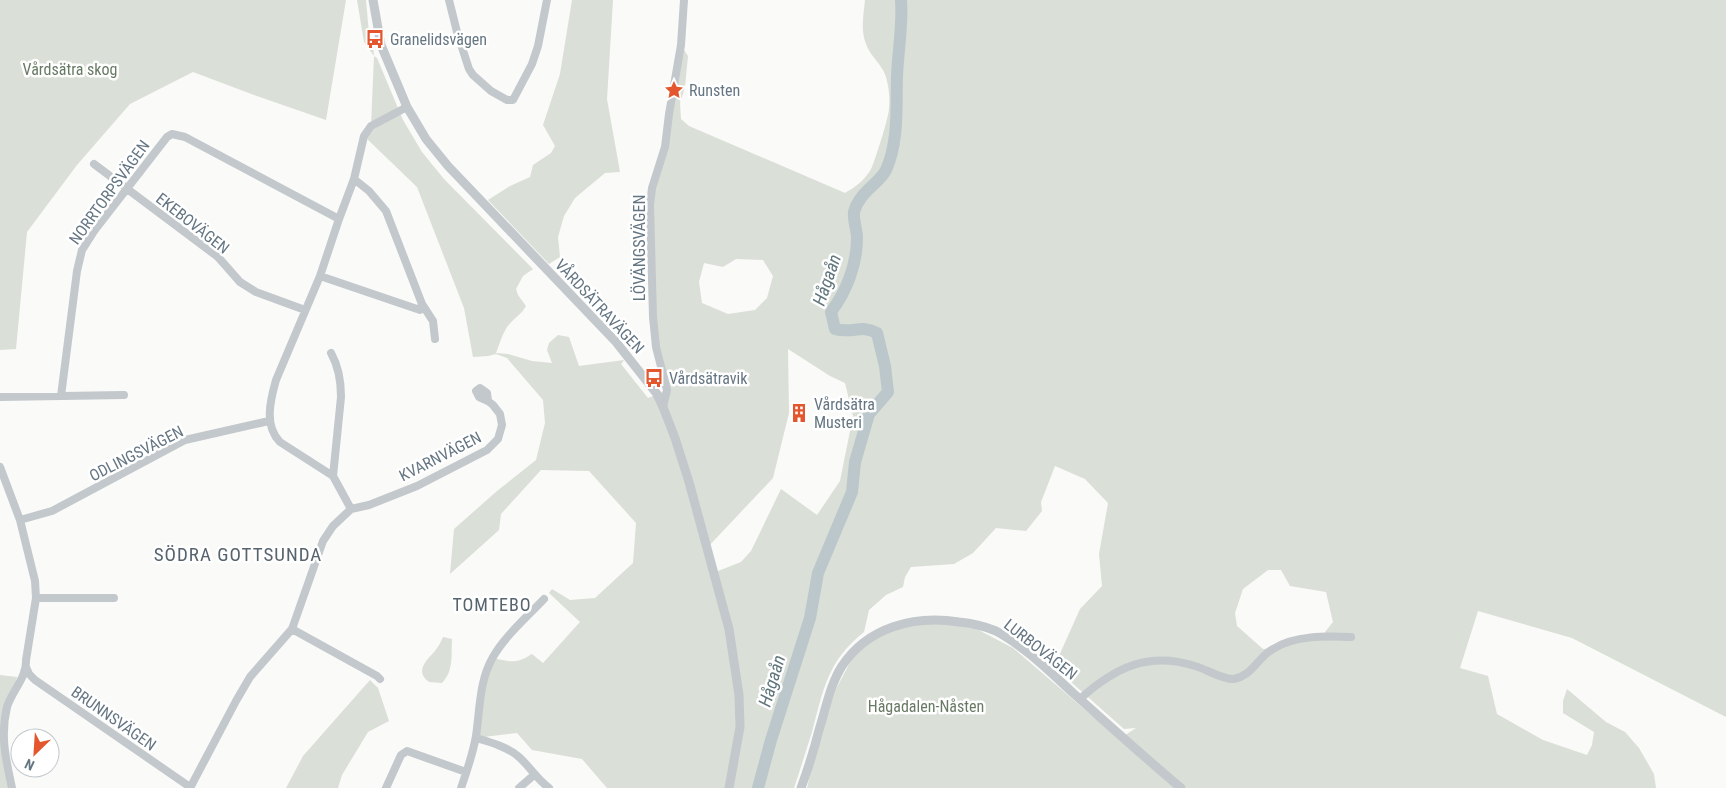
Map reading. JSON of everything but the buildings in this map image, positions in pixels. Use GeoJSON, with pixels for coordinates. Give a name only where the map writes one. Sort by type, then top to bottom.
{"type":"FeatureCollection","features":[{"type":"Feature","properties":{"kind":"street","name":"VÅRDSÄTRAVÄGEN"},"geometry":{"type":"LineString","coordinates":[[373,0],[381,44],[408,107],[426,139],[448,166],[616,342],[657,394],[663,407],[689,482],[728,629],[740,695],[740,727],[729,788]]}},
{"type":"Feature","properties":{"kind":"street"},"geometry":{"type":"LineString","coordinates":[[449,0],[469,69],[492,91],[508,100],[513,100],[532,64],[538,46],[547,0]]}},
{"type":"Feature","properties":{"kind":"street","name":"LÖVÄNGSVÄGEN"},"geometry":{"type":"LineString","coordinates":[[663,407],[667,390],[656,347],[653,317],[650,204],[652,188],[665,147],[681,44],[684,0]]}},
{"type":"Feature","properties":{"kind":"street"},"geometry":{"type":"LineString","coordinates":[[190,788],[250,677],[292,629],[324,541],[333,526],[351,509],[333,476],[280,442],[274,436],[269,421],[273,392],[276,380],[320,276],[354,179],[364,136],[371,126],[408,107]]}},
{"type":"Feature","properties":{"kind":"street","name":"NORRTORPSVÄGEN"},"geometry":{"type":"LineString","coordinates":[[61,396],[80,255],[94,231],[167,137],[172,134],[179,135],[339,219]]}},
{"type":"Feature","properties":{"kind":"street","name":"EKEBOVÄGEN"},"geometry":{"type":"LineString","coordinates":[[94,164],[218,257],[240,282],[256,292],[305,310]]}},
{"type":"Feature","properties":{"kind":"street"},"geometry":{"type":"LineString","coordinates":[[354,179],[369,191],[386,211],[422,304],[433,321],[435,339]]}},
{"type":"Feature","properties":{"kind":"street"},"geometry":{"type":"LineString","coordinates":[[320,276],[420,310],[422,304]]}},
{"type":"Feature","properties":{"kind":"street"},"geometry":{"type":"LineString","coordinates":[[331,353],[337,363],[341,391],[333,476]]}},
{"type":"Feature","properties":{"kind":"street"},"geometry":{"type":"LineString","coordinates":[[0,397],[124,395]]}},
{"type":"Feature","properties":{"kind":"street","name":"KVARNVÄGEN"},"geometry":{"type":"LineString","coordinates":[[351,509],[418,486],[488,450],[498,439],[502,425],[500,414],[488,401]]}},
{"type":"Feature","properties":{"kind":"street","name":"ODLINGSVÄGEN"},"geometry":{"type":"LineString","coordinates":[[20,520],[52,511],[185,440],[269,421]]}},
{"type":"Feature","properties":{"kind":"street"},"geometry":{"type":"LineString","coordinates":[[0,467],[20,520],[36,581],[36,598],[26,667],[10,698],[3,725],[2,744],[12,788]]}},
{"type":"Feature","properties":{"kind":"street"},"geometry":{"type":"LineString","coordinates":[[36,598],[114,598]]}},
{"type":"Feature","properties":{"kind":"street"},"geometry":{"type":"LineString","coordinates":[[461,788],[476,738],[481,691],[485,675],[502,644],[544,599]]}},
{"type":"Feature","properties":{"kind":"street","name":"LURBOVÄGEN"},"geometry":{"type":"LineString","coordinates":[[802,788],[832,685],[842,666],[855,650],[870,638],[889,627],[928,619],[974,624],[993,630],[1024,651],[1181,788]]}},
{"type":"Feature","properties":{"kind":"street"},"geometry":{"type":"LineString","coordinates":[[292,629],[380,679]]}},
{"type":"Feature","properties":{"kind":"street"},"geometry":{"type":"LineString","coordinates":[[1080,699],[1097,683],[1132,664],[1152,660],[1174,662],[1194,665],[1233,679],[1246,675],[1263,656],[1283,644],[1321,636],[1351,637]]}},
{"type":"Feature","properties":{"kind":"street","name":"BRUNNSVÄGEN"},"geometry":{"type":"LineString","coordinates":[[26,667],[29,674],[35,680],[190,788]]}},
{"type":"Feature","properties":{"kind":"street"},"geometry":{"type":"LineString","coordinates":[[476,738],[514,753],[549,788]]}},
{"type":"Feature","properties":{"kind":"street"},"geometry":{"type":"LineString","coordinates":[[386,788],[401,754],[407,750],[466,772]]}},
{"type":"Feature","properties":{"kind":"street"},"geometry":{"type":"LineString","coordinates":[[519,788],[534,774]]}},
{"type":"Feature","properties":{"kind":"green space","name":"Vårdsätra skog"},"geometry":{"type":"Polygon","coordinates":[[[0,0],[346,0],[326,120],[193,72],[130,104],[77,165],[27,232],[16,349],[0,350],[0,0]]]}},
{"type":"Feature","properties":{"kind":"green space"},"geometry":{"type":"Polygon","coordinates":[[[357,0],[366,0],[369,34],[373,44],[374,56],[364,42],[357,0]]]}},
{"type":"Feature","properties":{"kind":"green space"},"geometry":{"type":"Polygon","coordinates":[[[572,0],[613,0],[607,99],[620,172],[605,173],[575,198],[564,216],[558,237],[560,257],[549,264],[488,200],[510,186],[530,177],[533,165],[551,153],[555,146],[543,125],[560,74],[572,0]]]}},
{"type":"Feature","properties":{"kind":"green space","name":"Hågadalen-Nåsten"},"geometry":{"type":"Polygon","coordinates":[[[865,0],[1726,0],[1726,717],[1572,638],[1478,611],[1460,668],[1488,676],[1497,714],[1543,740],[1587,755],[1592,745],[1594,732],[1563,713],[1563,701],[1567,689],[1606,722],[1625,732],[1639,748],[1654,774],[1656,788],[807,788],[818,740],[836,689],[856,651],[878,636],[918,623],[969,625],[1013,648],[1119,739],[1136,728],[1124,729],[1054,667],[1080,609],[1102,586],[1099,554],[1108,503],[1085,479],[1055,466],[1041,502],[1042,511],[1026,531],[996,528],[973,553],[954,564],[911,567],[905,577],[903,587],[886,595],[869,610],[864,632],[834,665],[824,689],[794,788],[607,788],[582,759],[532,750],[517,733],[476,738],[479,706],[493,658],[513,661],[532,654],[543,663],[580,622],[549,593],[552,589],[570,600],[595,598],[633,563],[636,523],[589,471],[541,470],[501,514],[499,530],[450,574],[454,529],[536,460],[545,423],[543,400],[507,358],[496,354],[473,357],[464,308],[417,187],[364,136],[371,126],[374,56],[377,58],[403,120],[422,152],[444,179],[533,269],[523,276],[516,289],[526,306],[507,327],[496,353],[508,354],[532,361],[552,363],[547,350],[549,343],[558,335],[569,337],[579,366],[624,360],[621,364],[648,398],[667,390],[656,347],[650,205],[664,153],[681,45],[688,56],[685,87],[680,103],[681,119],[689,126],[845,193],[861,182],[872,167],[885,128],[889,108],[889,94],[885,73],[865,42],[863,21],[865,0]],[[736,259],[723,267],[704,263],[699,282],[702,303],[728,314],[755,310],[767,298],[773,276],[763,260],[736,259]],[[788,349],[789,413],[773,478],[706,549],[713,573],[741,562],[751,551],[781,489],[817,515],[840,481],[853,416],[845,383],[830,376],[788,349]],[[1268,570],[1243,589],[1235,613],[1237,626],[1263,649],[1321,637],[1333,622],[1326,592],[1290,586],[1281,570],[1268,570]]]}},
{"type":"Feature","properties":{"kind":"green space"},"geometry":{"type":"Polygon","coordinates":[[[443,637],[452,639],[450,668],[442,683],[429,682],[422,674],[423,666],[443,637]]]}},
{"type":"Feature","properties":{"kind":"green space"},"geometry":{"type":"Polygon","coordinates":[[[0,675],[17,677],[3,725],[12,788],[0,788],[0,675]]]}},
{"type":"Feature","properties":{"kind":"green space"},"geometry":{"type":"Polygon","coordinates":[[[370,680],[378,688],[389,721],[368,732],[342,775],[338,788],[286,788],[303,756],[370,680]]]}},
{"type":"Feature","properties":{"kind":"waterway","name":"Hågaån"},"geometry":{"type":"LineString","coordinates":[[758,788],[771,740],[810,618],[818,573],[852,492],[855,462],[869,414],[888,392],[885,366],[877,333],[866,329],[835,329],[831,312],[846,287],[853,268],[857,235],[854,212],[860,199],[883,175],[893,147],[896,123],[901,0]]}},
{"type":"Feature","properties":{"kind":"place","name":"Granelidsvägen"},"geometry":{"type":"Point","coordinates":[375,39]}},
{"type":"Feature","properties":{"kind":"place","name":"Runsten"},"geometry":{"type":"Point","coordinates":[674,90]}},
{"type":"Feature","properties":{"kind":"place","name":"Vårdsätravik"},"geometry":{"type":"Point","coordinates":[654,378]}},
{"type":"Feature","properties":{"kind":"place","name":"Vårdsätra Musteri"},"geometry":{"type":"Point","coordinates":[799,413]}},
{"type":"Feature","properties":{"kind":"district","name":"SÖDRA GOTTSUNDA"},"geometry":{"type":"Point","coordinates":[238,554]}},
{"type":"Feature","properties":{"kind":"district","name":"TOMTEBO"},"geometry":{"type":"Point","coordinates":[492,605]}}]}
